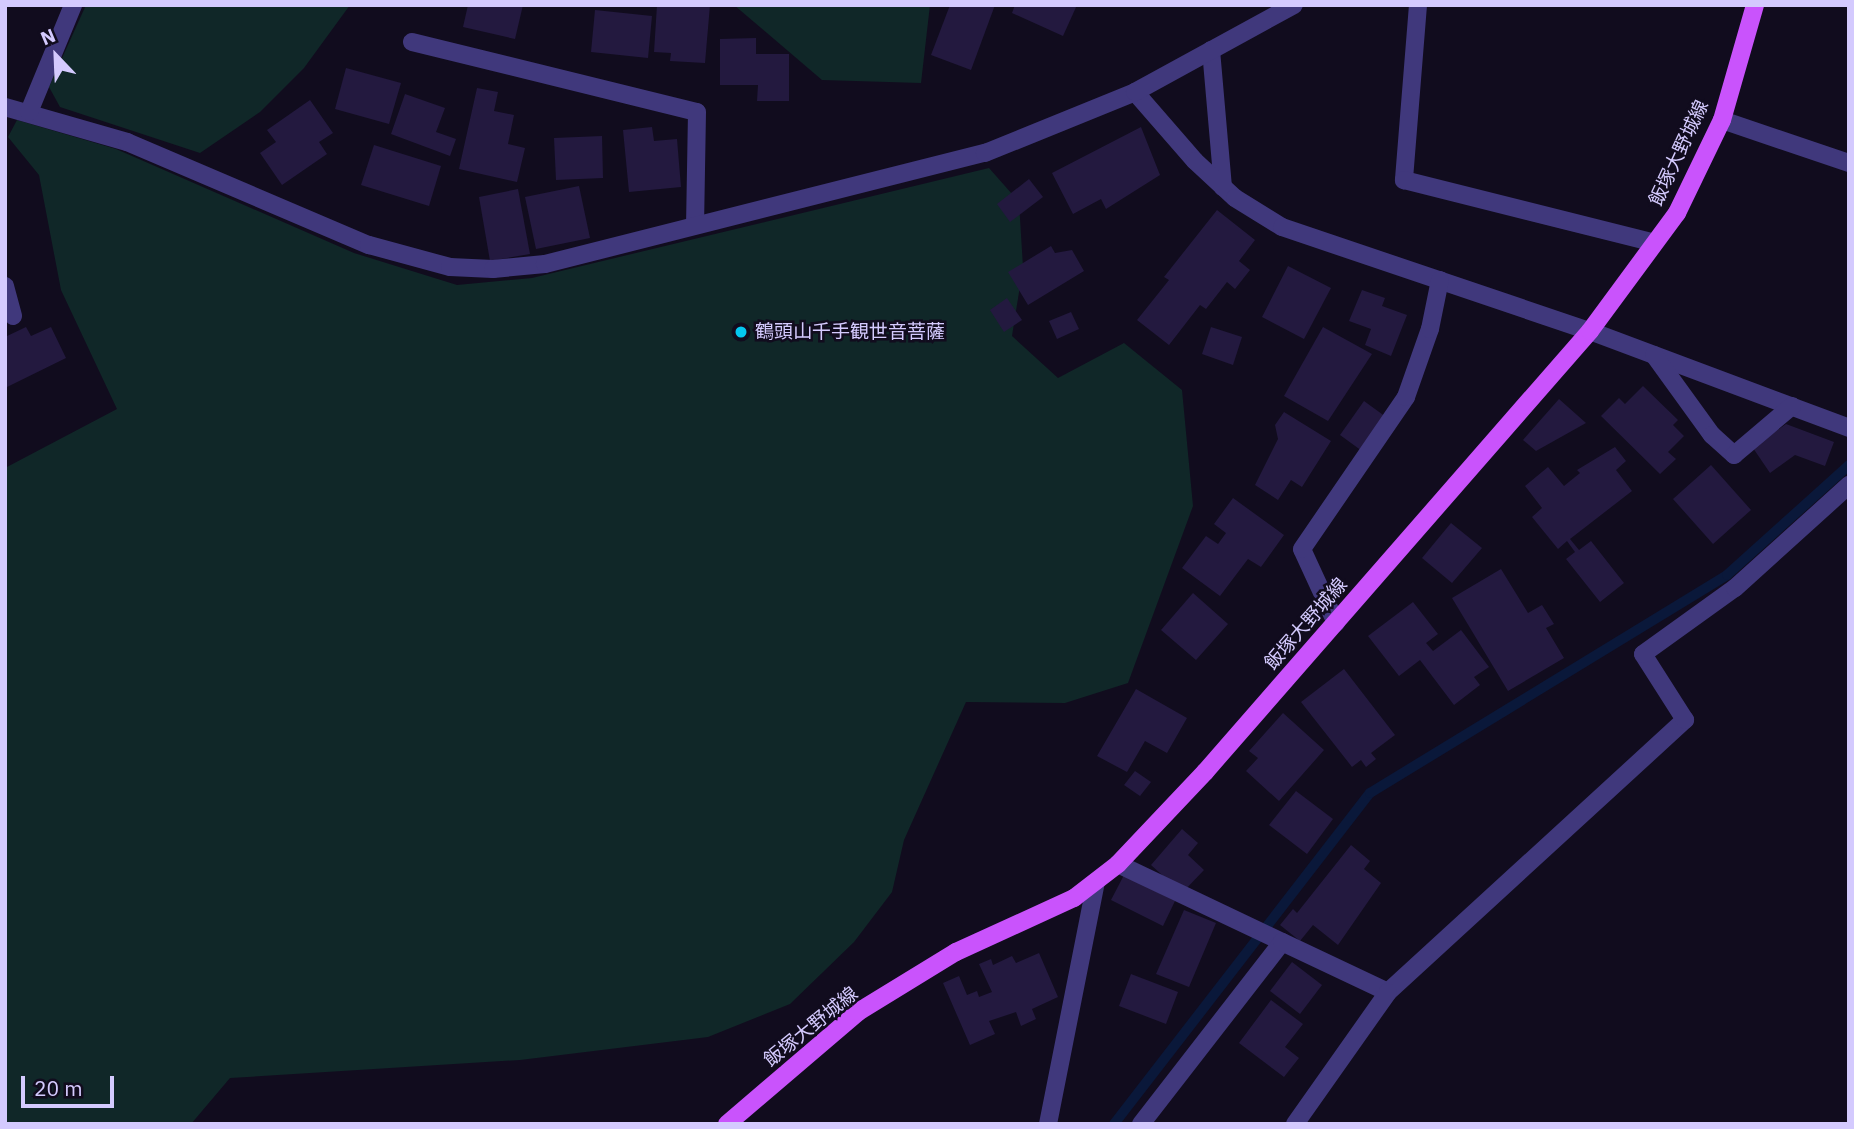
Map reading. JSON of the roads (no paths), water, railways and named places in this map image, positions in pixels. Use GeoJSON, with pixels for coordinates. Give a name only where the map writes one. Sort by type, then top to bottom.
{"type":"FeatureCollection","features":[{"type":"Feature","properties":{"kind":"main road","name":"飯塚大野城線"},"geometry":{"type":"LineString","coordinates":[[727,1124],[858,1012],[956,952],[1074,898],[1118,864],[1336,623],[1590,331],[1677,213],[1721,120],[1755,5]]}},
{"type":"Feature","properties":{"kind":"street"},"geometry":{"type":"LineString","coordinates":[[29,112],[73,5]]}},
{"type":"Feature","properties":{"kind":"street"},"geometry":{"type":"LineString","coordinates":[[5,107],[127,142],[369,245],[450,267],[493,269],[545,264],[695,223],[985,153],[1135,92],[1294,5]]}},
{"type":"Feature","properties":{"kind":"street"},"geometry":{"type":"LineString","coordinates":[[1418,5],[1404,180],[1654,243]]}},
{"type":"Feature","properties":{"kind":"street"},"geometry":{"type":"LineString","coordinates":[[412,42],[697,112],[695,223]]}},
{"type":"Feature","properties":{"kind":"street"},"geometry":{"type":"LineString","coordinates":[[1211,50],[1223,187]]}},
{"type":"Feature","properties":{"kind":"street"},"geometry":{"type":"LineString","coordinates":[[1135,92],[1223,187],[1282,227],[1590,331],[1849,428]]}},
{"type":"Feature","properties":{"kind":"street"},"geometry":{"type":"LineString","coordinates":[[1721,120],[1849,163]]}},
{"type":"Feature","properties":{"kind":"street"},"geometry":{"type":"LineString","coordinates":[[1336,623],[1302,549],[1406,397],[1430,329],[1440,280]]}},
{"type":"Feature","properties":{"kind":"street"},"geometry":{"type":"LineString","coordinates":[[5,286],[13,316]]}},
{"type":"Feature","properties":{"kind":"street"},"geometry":{"type":"LineString","coordinates":[[1654,355],[1712,435],[1734,456],[1791,406]]}},
{"type":"Feature","properties":{"kind":"street"},"geometry":{"type":"LineString","coordinates":[[1295,1124],[1388,992],[1685,720],[1643,654],[1735,588],[1849,485]]}},
{"type":"Feature","properties":{"kind":"street"},"geometry":{"type":"LineString","coordinates":[[1118,864],[1388,992]]}},
{"type":"Feature","properties":{"kind":"street"},"geometry":{"type":"LineString","coordinates":[[1048,1124],[1096,882]]}},
{"type":"Feature","properties":{"kind":"street"},"geometry":{"type":"LineString","coordinates":[[1141,1124],[1274,938]]}},
{"type":"Feature","properties":{"kind":"waterway"},"geometry":{"type":"LineString","coordinates":[[1114,1124],[1370,793],[1727,575],[1849,465]]}},
{"type":"Feature","properties":{"kind":"place","name":"鶴頭山千手観世音菩薩"},"geometry":{"type":"Point","coordinates":[741,332]}}]}
